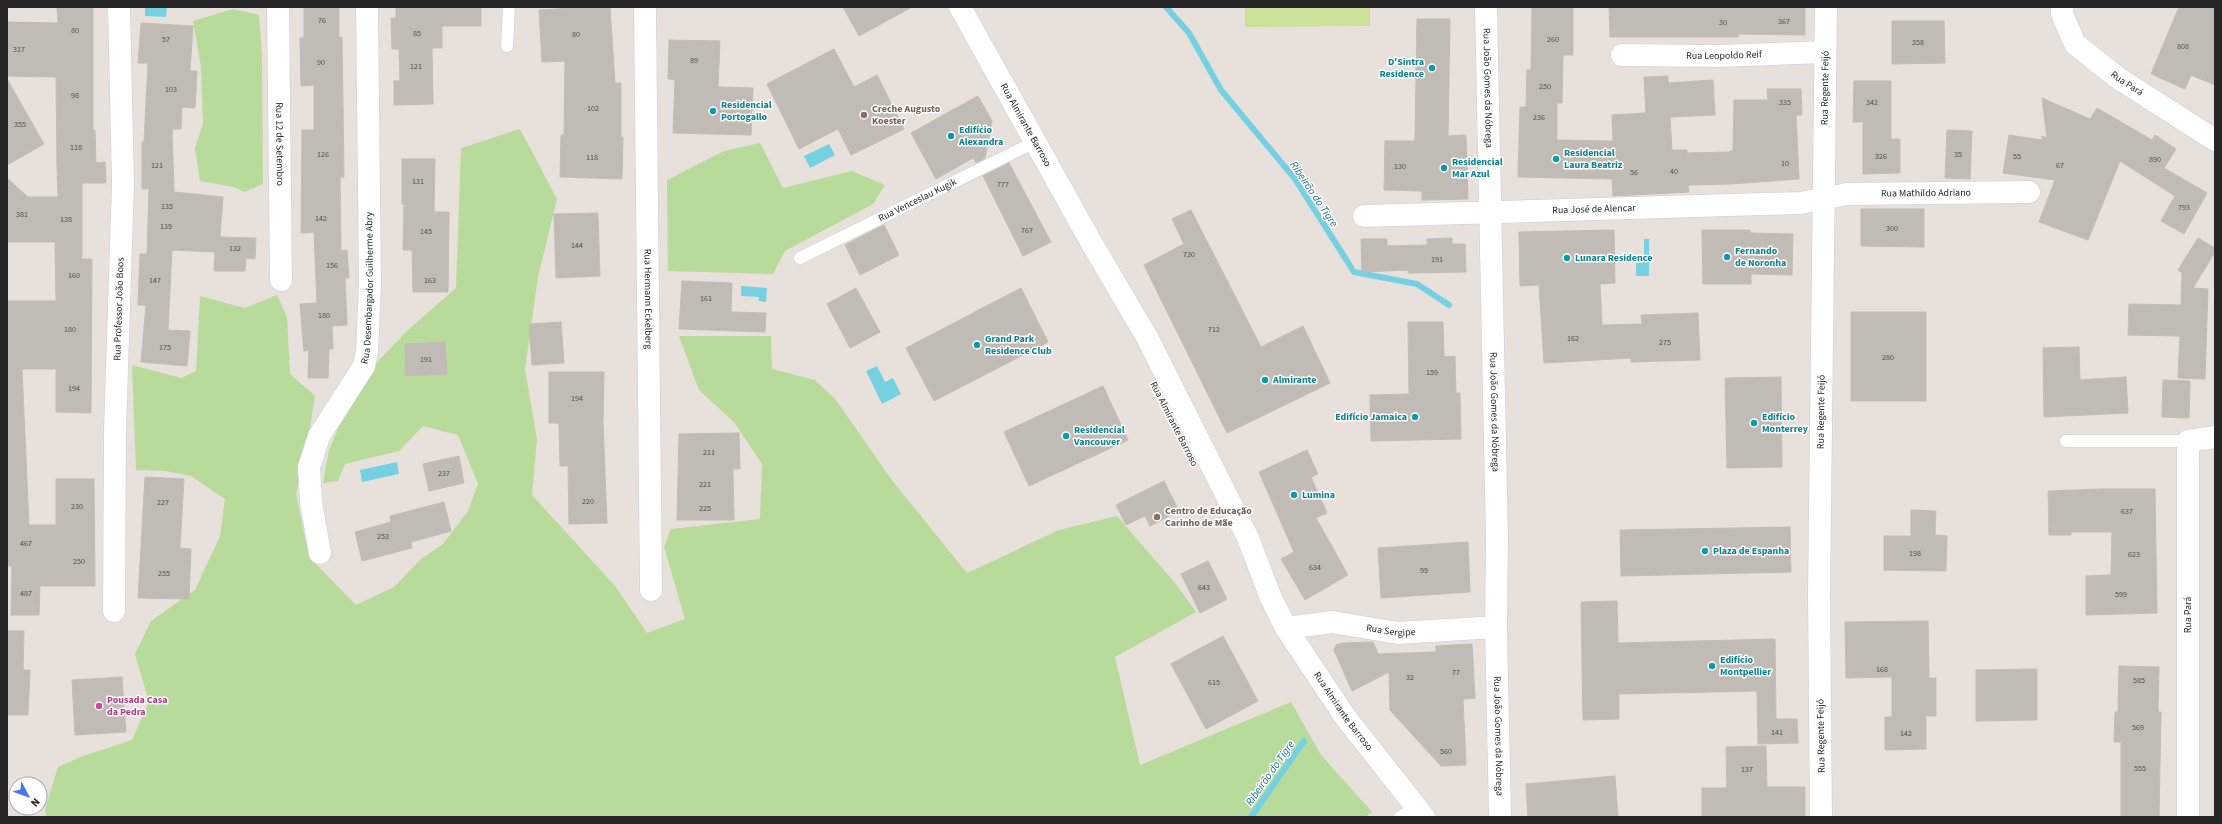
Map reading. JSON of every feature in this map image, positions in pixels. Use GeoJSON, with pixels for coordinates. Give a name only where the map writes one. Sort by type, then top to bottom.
{"type":"FeatureCollection","features":[{"type":"Feature","properties":{"kind":"street","name":"Rua Professor João Boos"},"geometry":{"type":"LineString","coordinates":[[114,611],[115,431],[124,183],[119,7]]}},
{"type":"Feature","properties":{"kind":"street","name":"Rua 12 de Setembro"},"geometry":{"type":"LineString","coordinates":[[278,7],[281,280]]}},
{"type":"Feature","properties":{"kind":"street","name":"Rua Desembargador Guilherme Abry"},"geometry":{"type":"LineString","coordinates":[[320,553],[311,502],[310,467],[319,436],[364,366],[367,351],[370,283],[367,7]]}},
{"type":"Feature","properties":{"kind":"street","name":"Rua Hermann Eckelberg"},"geometry":{"type":"LineString","coordinates":[[645,7],[651,590]]}},
{"type":"Feature","properties":{"kind":"street","name":"Rua Almirante Barroso"},"geometry":{"type":"LineString","coordinates":[[960,7],[1091,242],[1151,345],[1248,538],[1271,598],[1286,628],[1346,718],[1414,814]]}},
{"type":"Feature","properties":{"kind":"street","name":"Rua João Gomes da Nóbrega"},"geometry":{"type":"LineString","coordinates":[[1486,7],[1497,539],[1496,627],[1500,817]]}},
{"type":"Feature","properties":{"kind":"street","name":"Rua Regente Feijó"},"geometry":{"type":"LineString","coordinates":[[1821,817],[1819,601],[1826,7]]}},
{"type":"Feature","properties":{"kind":"street","name":"Rua Pará"},"geometry":{"type":"LineString","coordinates":[[2062,7],[2062,14],[2075,44],[2118,78],[2215,140]]}},
{"type":"Feature","properties":{"kind":"street","name":"Rua Leopoldo Reif"},"geometry":{"type":"LineString","coordinates":[[1622,56],[1718,56],[1825,52]]}},
{"type":"Feature","properties":{"kind":"street","name":"Rua Mathildo Adriano"},"geometry":{"type":"LineString","coordinates":[[1824,199],[1847,194],[2029,192]]}},
{"type":"Feature","properties":{"kind":"street","name":"Rua José de Alencar"},"geometry":{"type":"LineString","coordinates":[[1364,216],[1800,203],[1824,199]]}},
{"type":"Feature","properties":{"kind":"street"},"geometry":{"type":"LineString","coordinates":[[2188,440],[2215,437]]}},
{"type":"Feature","properties":{"kind":"street","name":"Rua Pará"},"geometry":{"type":"LineString","coordinates":[[2188,440],[2188,817]]}},
{"type":"Feature","properties":{"kind":"street","name":"Rua Sergipe"},"geometry":{"type":"LineString","coordinates":[[1286,628],[1332,622],[1398,633],[1496,627]]}},
{"type":"Feature","properties":{"kind":"lane"},"geometry":{"type":"LineString","coordinates":[[507,46],[508,7]]}},
{"type":"Feature","properties":{"kind":"lane","name":"Rua Venceslau Kugik"},"geometry":{"type":"LineString","coordinates":[[800,258],[1035,142]]}},
{"type":"Feature","properties":{"kind":"lane"},"geometry":{"type":"LineString","coordinates":[[2066,441],[2188,440]]}},
{"type":"Feature","properties":{"kind":"green space"},"geometry":{"type":"Polygon","coordinates":[[[1245,7],[1370,7],[1370,26],[1245,27],[1245,7]]]}},
{"type":"Feature","properties":{"kind":"green space"},"geometry":{"type":"Polygon","coordinates":[[[233,9],[259,15],[262,55],[263,184],[244,192],[234,187],[200,181],[195,148],[203,124],[201,67],[193,21],[233,9]]]}},
{"type":"Feature","properties":{"kind":"green space"},"geometry":{"type":"Polygon","coordinates":[[[520,129],[557,199],[538,277],[525,369],[537,439],[532,495],[615,586],[647,633],[685,619],[664,547],[671,529],[760,519],[762,464],[734,422],[699,390],[679,336],[771,336],[772,369],[815,380],[836,400],[891,479],[967,573],[1059,530],[1117,516],[1175,583],[1196,612],[1115,657],[1140,765],[1291,702],[1321,755],[1372,812],[1365,817],[46,817],[48,816],[48,799],[58,767],[83,756],[132,740],[149,702],[135,654],[151,621],[195,590],[220,536],[225,499],[191,476],[166,471],[136,470],[132,365],[181,378],[196,371],[200,296],[245,308],[277,295],[287,317],[290,374],[315,396],[307,447],[296,494],[309,557],[356,605],[394,587],[421,559],[443,544],[468,511],[478,484],[458,435],[423,426],[399,451],[345,464],[338,481],[323,483],[329,450],[344,415],[379,360],[408,330],[456,288],[461,148],[520,129]]]}},
{"type":"Feature","properties":{"kind":"green space"},"geometry":{"type":"Polygon","coordinates":[[[760,143],[783,188],[852,171],[885,185],[873,204],[785,251],[773,274],[668,271],[667,180],[724,151],[760,143]]]}},
{"type":"Feature","properties":{"kind":"water"},"geometry":{"type":"Polygon","coordinates":[[[145,7],[167,7],[166,17],[145,16],[145,7]]]}},
{"type":"Feature","properties":{"kind":"water"},"geometry":{"type":"Polygon","coordinates":[[[829,144],[835,155],[810,168],[804,156],[829,144]]]}},
{"type":"Feature","properties":{"kind":"water"},"geometry":{"type":"Polygon","coordinates":[[[1644,239],[1649,239],[1649,276],[1636,276],[1636,263],[1644,262],[1644,239]]]}},
{"type":"Feature","properties":{"kind":"water"},"geometry":{"type":"Polygon","coordinates":[[[741,286],[767,288],[766,302],[759,301],[759,297],[741,296],[741,286]]]}},
{"type":"Feature","properties":{"kind":"water"},"geometry":{"type":"Polygon","coordinates":[[[877,366],[885,382],[893,378],[901,394],[882,404],[866,371],[877,366]]]}},
{"type":"Feature","properties":{"kind":"water"},"geometry":{"type":"Polygon","coordinates":[[[397,462],[399,474],[362,482],[360,470],[397,462]]]}},
{"type":"Feature","properties":{"kind":"building"},"geometry":{"type":"Polygon","coordinates":[[[57,7],[93,7],[93,130],[95,130],[96,163],[105,162],[106,183],[82,183],[82,259],[92,259],[91,413],[56,412],[56,369],[22,369],[29,525],[56,525],[56,479],[94,479],[95,586],[40,586],[39,615],[11,615],[12,566],[7,566],[7,301],[56,301],[55,242],[7,242],[7,178],[28,197],[58,197],[56,77],[7,76],[7,22],[58,23],[57,7]]]}},
{"type":"Feature","properties":{"kind":"building"},"geometry":{"type":"Polygon","coordinates":[[[304,7],[339,7],[339,38],[342,37],[344,177],[340,177],[341,251],[347,250],[349,278],[345,278],[347,325],[332,326],[333,349],[329,349],[328,378],[308,378],[309,350],[304,351],[300,304],[317,303],[314,232],[301,233],[302,130],[314,130],[314,85],[301,86],[300,38],[304,38],[304,7]]]}},
{"type":"Feature","properties":{"kind":"building"},"geometry":{"type":"Polygon","coordinates":[[[396,7],[481,7],[481,26],[442,26],[442,48],[432,48],[433,104],[394,105],[394,81],[400,81],[399,49],[392,49],[391,18],[396,18],[396,7]]]}},
{"type":"Feature","properties":{"kind":"building"},"geometry":{"type":"Polygon","coordinates":[[[610,7],[615,83],[621,83],[621,137],[623,137],[622,179],[560,177],[561,135],[564,135],[565,61],[542,62],[539,10],[610,7]]]}},
{"type":"Feature","properties":{"kind":"building"},"geometry":{"type":"Polygon","coordinates":[[[843,7],[912,7],[859,36],[843,7]]]}},
{"type":"Feature","properties":{"kind":"building"},"geometry":{"type":"Polygon","coordinates":[[[1532,7],[1573,7],[1573,55],[1563,55],[1562,103],[1557,103],[1557,140],[1613,141],[1612,115],[1646,113],[1644,77],[1668,76],[1668,83],[1713,80],[1715,115],[1670,117],[1672,150],[1687,150],[1687,153],[1729,152],[1733,150],[1734,100],[1768,100],[1767,89],[1801,89],[1802,115],[1796,115],[1799,179],[1731,184],[1688,185],[1689,192],[1613,196],[1612,179],[1518,177],[1520,107],[1526,107],[1527,70],[1531,70],[1532,7]]]}},
{"type":"Feature","properties":{"kind":"building"},"geometry":{"type":"Polygon","coordinates":[[[1609,7],[1805,7],[1805,35],[1738,34],[1738,37],[1610,37],[1609,7]]]}},
{"type":"Feature","properties":{"kind":"building"},"geometry":{"type":"Polygon","coordinates":[[[2179,7],[2215,7],[2215,85],[2191,75],[2185,89],[2151,74],[2179,7]]]}},
{"type":"Feature","properties":{"kind":"building"},"geometry":{"type":"Polygon","coordinates":[[[1417,19],[1450,19],[1448,136],[1466,135],[1468,199],[1422,200],[1422,191],[1384,190],[1385,141],[1415,141],[1417,19]]]}},
{"type":"Feature","properties":{"kind":"building"},"geometry":{"type":"Polygon","coordinates":[[[1892,21],[1944,21],[1945,63],[1892,64],[1892,21]]]}},
{"type":"Feature","properties":{"kind":"building"},"geometry":{"type":"Polygon","coordinates":[[[141,23],[193,26],[190,71],[197,71],[195,108],[182,107],[181,129],[172,129],[174,192],[223,197],[220,237],[256,238],[255,259],[246,258],[245,271],[214,271],[215,252],[172,250],[168,330],[190,331],[187,366],[141,362],[146,305],[138,305],[140,254],[147,254],[149,189],[142,189],[142,142],[144,142],[148,63],[138,63],[141,23]]]}},
{"type":"Feature","properties":{"kind":"building","name":"Residencial Portogallo"},"geometry":{"type":"Polygon","coordinates":[[[669,40],[720,41],[718,87],[753,88],[751,135],[673,133],[675,80],[668,79],[669,40]]]}},
{"type":"Feature","properties":{"kind":"building"},"geometry":{"type":"Polygon","coordinates":[[[834,49],[854,87],[877,75],[904,129],[851,155],[838,129],[799,149],[767,84],[834,49]]]}},
{"type":"Feature","properties":{"kind":"building"},"geometry":{"type":"Polygon","coordinates":[[[7,79],[44,144],[7,165],[7,79]]]}},
{"type":"Feature","properties":{"kind":"building"},"geometry":{"type":"Polygon","coordinates":[[[1854,81],[1891,81],[1891,139],[1900,139],[1900,173],[1863,174],[1863,122],[1853,122],[1854,81]]]}},
{"type":"Feature","properties":{"kind":"building","name":"Edifício Alexandra"},"geometry":{"type":"Polygon","coordinates":[[[978,96],[992,121],[985,158],[976,163],[973,158],[936,179],[911,133],[978,96]]]}},
{"type":"Feature","properties":{"kind":"building"},"geometry":{"type":"Polygon","coordinates":[[[2042,98],[2090,119],[2097,108],[2152,140],[2155,135],[2176,149],[2164,168],[2207,193],[2184,234],[2161,221],[2175,196],[2120,161],[2088,240],[2039,222],[2055,180],[2003,173],[2009,135],[2042,140],[2042,136],[2047,138],[2042,98]]]}},
{"type":"Feature","properties":{"kind":"building"},"geometry":{"type":"Polygon","coordinates":[[[1947,130],[1972,131],[1970,179],[1945,178],[1947,130]]]}},
{"type":"Feature","properties":{"kind":"building"},"geometry":{"type":"Polygon","coordinates":[[[402,159],[435,159],[434,212],[449,212],[448,292],[413,292],[412,250],[403,250],[404,204],[402,204],[402,159]]]}},
{"type":"Feature","properties":{"kind":"building"},"geometry":{"type":"Polygon","coordinates":[[[1009,163],[1051,242],[1023,256],[983,176],[1009,163]]]}},
{"type":"Feature","properties":{"kind":"building"},"geometry":{"type":"Polygon","coordinates":[[[1861,209],[1924,209],[1924,247],[1861,246],[1861,209]]]}},
{"type":"Feature","properties":{"kind":"building"},"geometry":{"type":"Polygon","coordinates":[[[1191,210],[1261,347],[1303,326],[1330,383],[1227,433],[1144,265],[1184,244],[1172,219],[1191,210]]]}},
{"type":"Feature","properties":{"kind":"building"},"geometry":{"type":"Polygon","coordinates":[[[598,213],[600,276],[556,278],[554,214],[598,213]]]}},
{"type":"Feature","properties":{"kind":"building"},"geometry":{"type":"Polygon","coordinates":[[[884,225],[899,255],[860,275],[845,245],[884,225]]]}},
{"type":"Feature","properties":{"kind":"building"},"geometry":{"type":"Polygon","coordinates":[[[1614,230],[1615,283],[1600,284],[1602,325],[1642,324],[1641,315],[1698,313],[1700,360],[1631,362],[1631,358],[1544,363],[1539,285],[1520,286],[1519,232],[1614,230]]]}},
{"type":"Feature","properties":{"kind":"building","name":"Fernando de Noronha"},"geometry":{"type":"Polygon","coordinates":[[[1702,230],[1750,230],[1750,233],[1793,234],[1792,275],[1751,274],[1751,284],[1703,284],[1702,230]]]}},
{"type":"Feature","properties":{"kind":"building"},"geometry":{"type":"Polygon","coordinates":[[[1452,238],[1452,244],[1465,244],[1466,272],[1408,273],[1408,270],[1362,272],[1361,239],[1387,239],[1387,246],[1427,245],[1427,239],[1452,238]]]}},
{"type":"Feature","properties":{"kind":"building"},"geometry":{"type":"Polygon","coordinates":[[[2198,238],[2215,248],[2215,252],[2193,288],[2208,289],[2205,379],[2178,378],[2180,336],[2128,335],[2129,304],[2181,305],[2182,273],[2178,270],[2198,238]]]}},
{"type":"Feature","properties":{"kind":"building"},"geometry":{"type":"Polygon","coordinates":[[[682,281],[732,283],[731,312],[766,313],[765,332],[679,329],[682,281]]]}},
{"type":"Feature","properties":{"kind":"building"},"geometry":{"type":"Polygon","coordinates":[[[856,288],[880,332],[850,348],[827,304],[856,288]]]}},
{"type":"Feature","properties":{"kind":"building","name":"Grand Park Residence Club"},"geometry":{"type":"Polygon","coordinates":[[[1021,288],[1048,342],[934,401],[906,348],[1021,288]]]}},
{"type":"Feature","properties":{"kind":"building"},"geometry":{"type":"Polygon","coordinates":[[[1851,312],[1926,312],[1926,401],[1851,401],[1851,312]]]}},
{"type":"Feature","properties":{"kind":"building"},"geometry":{"type":"Polygon","coordinates":[[[561,322],[564,363],[532,365],[529,324],[561,322]]]}},
{"type":"Feature","properties":{"kind":"building"},"geometry":{"type":"Polygon","coordinates":[[[1408,322],[1443,322],[1444,357],[1455,356],[1456,393],[1460,393],[1461,439],[1371,441],[1370,395],[1409,394],[1408,322]]]}},
{"type":"Feature","properties":{"kind":"building"},"geometry":{"type":"Polygon","coordinates":[[[445,342],[447,374],[406,376],[405,344],[445,342]]]}},
{"type":"Feature","properties":{"kind":"building"},"geometry":{"type":"Polygon","coordinates":[[[2079,347],[2080,380],[2126,377],[2128,413],[2044,417],[2043,348],[2079,347]]]}},
{"type":"Feature","properties":{"kind":"building"},"geometry":{"type":"Polygon","coordinates":[[[549,372],[604,372],[603,423],[607,523],[569,524],[568,466],[560,466],[559,423],[549,423],[549,372]]]}},
{"type":"Feature","properties":{"kind":"building","name":"Edifício Monterrey"},"geometry":{"type":"Polygon","coordinates":[[[1781,377],[1782,467],[1727,468],[1725,378],[1781,377]]]}},
{"type":"Feature","properties":{"kind":"building"},"geometry":{"type":"Polygon","coordinates":[[[2163,380],[2190,381],[2189,418],[2162,417],[2163,380]]]}},
{"type":"Feature","properties":{"kind":"building","name":"Residencial Vancouver"},"geometry":{"type":"Polygon","coordinates":[[[1103,386],[1128,440],[1029,486],[1004,432],[1103,386]]]}},
{"type":"Feature","properties":{"kind":"building"},"geometry":{"type":"Polygon","coordinates":[[[739,433],[740,469],[733,469],[734,520],[677,520],[679,434],[739,433]]]}},
{"type":"Feature","properties":{"kind":"building"},"geometry":{"type":"Polygon","coordinates":[[[1307,450],[1318,474],[1311,477],[1327,513],[1316,518],[1348,575],[1305,600],[1281,559],[1294,552],[1259,472],[1307,450]]]}},
{"type":"Feature","properties":{"kind":"building"},"geometry":{"type":"Polygon","coordinates":[[[459,456],[464,483],[429,491],[423,464],[459,456]]]}},
{"type":"Feature","properties":{"kind":"building"},"geometry":{"type":"Polygon","coordinates":[[[145,477],[184,479],[180,548],[191,549],[189,599],[138,598],[145,477]]]}},
{"type":"Feature","properties":{"kind":"building"},"geometry":{"type":"Polygon","coordinates":[[[1164,481],[1179,511],[1150,526],[1145,516],[1126,525],[1116,505],[1164,481]]]}},
{"type":"Feature","properties":{"kind":"building"},"geometry":{"type":"Polygon","coordinates":[[[2155,489],[2157,613],[2086,615],[2086,576],[2111,575],[2112,532],[2071,532],[2071,535],[2049,535],[2048,491],[2155,489]]]}},
{"type":"Feature","properties":{"kind":"building"},"geometry":{"type":"Polygon","coordinates":[[[444,502],[451,531],[411,542],[412,548],[362,561],[355,532],[391,522],[390,516],[444,502]]]}},
{"type":"Feature","properties":{"kind":"building"},"geometry":{"type":"Polygon","coordinates":[[[1911,510],[1936,511],[1935,535],[1947,536],[1946,571],[1884,570],[1884,536],[1911,536],[1911,510]]]}},
{"type":"Feature","properties":{"kind":"building","name":"Plaza de Espanha"},"geometry":{"type":"Polygon","coordinates":[[[1790,527],[1791,572],[1621,576],[1620,530],[1790,527]]]}},
{"type":"Feature","properties":{"kind":"building"},"geometry":{"type":"Polygon","coordinates":[[[1468,542],[1470,592],[1381,598],[1378,548],[1468,542]]]}},
{"type":"Feature","properties":{"kind":"building"},"geometry":{"type":"Polygon","coordinates":[[[1208,561],[1227,599],[1200,613],[1181,574],[1208,561]]]}},
{"type":"Feature","properties":{"kind":"building"},"geometry":{"type":"Polygon","coordinates":[[[1617,601],[1618,643],[1775,639],[1776,719],[1797,719],[1798,743],[1758,744],[1757,691],[1619,694],[1619,719],[1583,720],[1581,602],[1617,601]]]}},
{"type":"Feature","properties":{"kind":"building"},"geometry":{"type":"Polygon","coordinates":[[[1928,621],[1929,678],[1936,678],[1936,716],[1926,716],[1926,749],[1885,750],[1885,717],[1892,717],[1892,677],[1846,678],[1845,622],[1928,621]]]}},
{"type":"Feature","properties":{"kind":"building"},"geometry":{"type":"Polygon","coordinates":[[[7,631],[24,631],[23,670],[30,670],[28,715],[7,715],[7,631]]]}},
{"type":"Feature","properties":{"kind":"building"},"geometry":{"type":"Polygon","coordinates":[[[1223,636],[1258,701],[1206,729],[1171,664],[1223,636]]]}},
{"type":"Feature","properties":{"kind":"building"},"geometry":{"type":"Polygon","coordinates":[[[1373,642],[1378,654],[1436,652],[1436,646],[1472,644],[1475,698],[1463,699],[1466,765],[1441,766],[1390,710],[1389,672],[1352,691],[1334,650],[1336,645],[1342,643],[1373,642]]]}},
{"type":"Feature","properties":{"kind":"building"},"geometry":{"type":"Polygon","coordinates":[[[2119,666],[2159,667],[2158,712],[2161,712],[2159,817],[2121,817],[2121,742],[2114,742],[2115,712],[2118,712],[2119,666]]]}},
{"type":"Feature","properties":{"kind":"building"},"geometry":{"type":"Polygon","coordinates":[[[2037,669],[2037,720],[1976,721],[1976,670],[2037,669]]]}},
{"type":"Feature","properties":{"kind":"building","name":"Pousada Casa da Pedra"},"geometry":{"type":"Polygon","coordinates":[[[122,677],[126,732],[75,735],[72,680],[122,677]]]}},
{"type":"Feature","properties":{"kind":"building"},"geometry":{"type":"Polygon","coordinates":[[[1766,746],[1767,787],[1805,787],[1805,817],[1702,817],[1702,788],[1727,788],[1726,747],[1766,746]]]}},
{"type":"Feature","properties":{"kind":"building"},"geometry":{"type":"Polygon","coordinates":[[[1615,776],[1618,817],[1528,817],[1526,784],[1615,776]]]}},
{"type":"Feature","properties":{"kind":"waterway","name":"Ribeirão do Tigre"},"geometry":{"type":"LineString","coordinates":[[1166,7],[1189,33],[1221,90],[1295,179],[1354,272],[1417,284],[1449,305]]}},
{"type":"Feature","properties":{"kind":"waterway","name":"Ribeirão do Tigre"},"geometry":{"type":"LineString","coordinates":[[1251,817],[1304,741]]}},
{"type":"Feature","properties":{"kind":"place","name":"D'Sintra Residence"},"geometry":{"type":"Point","coordinates":[1432,68]}},
{"type":"Feature","properties":{"kind":"place","name":"Residencial Portogallo"},"geometry":{"type":"Point","coordinates":[713,111]}},
{"type":"Feature","properties":{"kind":"place","name":"Creche Augusto Koester"},"geometry":{"type":"Point","coordinates":[864,115]}},
{"type":"Feature","properties":{"kind":"place","name":"Edifício Alexandra"},"geometry":{"type":"Point","coordinates":[951,136]}},
{"type":"Feature","properties":{"kind":"place","name":"Residencial Laura Beatriz"},"geometry":{"type":"Point","coordinates":[1556,159]}},
{"type":"Feature","properties":{"kind":"place","name":"Residencial Mar Azul"},"geometry":{"type":"Point","coordinates":[1444,168]}},
{"type":"Feature","properties":{"kind":"place","name":"Fernando de Noronha"},"geometry":{"type":"Point","coordinates":[1727,257]}},
{"type":"Feature","properties":{"kind":"place","name":"Lunara Residence"},"geometry":{"type":"Point","coordinates":[1567,258]}},
{"type":"Feature","properties":{"kind":"place","name":"Grand Park Residence Club"},"geometry":{"type":"Point","coordinates":[977,345]}},
{"type":"Feature","properties":{"kind":"place","name":"Almirante"},"geometry":{"type":"Point","coordinates":[1265,380]}},
{"type":"Feature","properties":{"kind":"place","name":"Edifício Jamaica"},"geometry":{"type":"Point","coordinates":[1415,417]}},
{"type":"Feature","properties":{"kind":"place","name":"Edifício Monterrey"},"geometry":{"type":"Point","coordinates":[1754,423]}},
{"type":"Feature","properties":{"kind":"place","name":"Residencial Vancouver"},"geometry":{"type":"Point","coordinates":[1066,436]}},
{"type":"Feature","properties":{"kind":"place","name":"Lumina"},"geometry":{"type":"Point","coordinates":[1294,495]}},
{"type":"Feature","properties":{"kind":"place","name":"Centro de Educação Carinho de Mãe"},"geometry":{"type":"Point","coordinates":[1157,517]}},
{"type":"Feature","properties":{"kind":"place","name":"Plaza de Espanha"},"geometry":{"type":"Point","coordinates":[1705,551]}},
{"type":"Feature","properties":{"kind":"place","name":"Edifício Montpellier"},"geometry":{"type":"Point","coordinates":[1712,666]}},
{"type":"Feature","properties":{"kind":"place","name":"Pousada Casa da Pedra"},"geometry":{"type":"Point","coordinates":[99,706]}}]}
